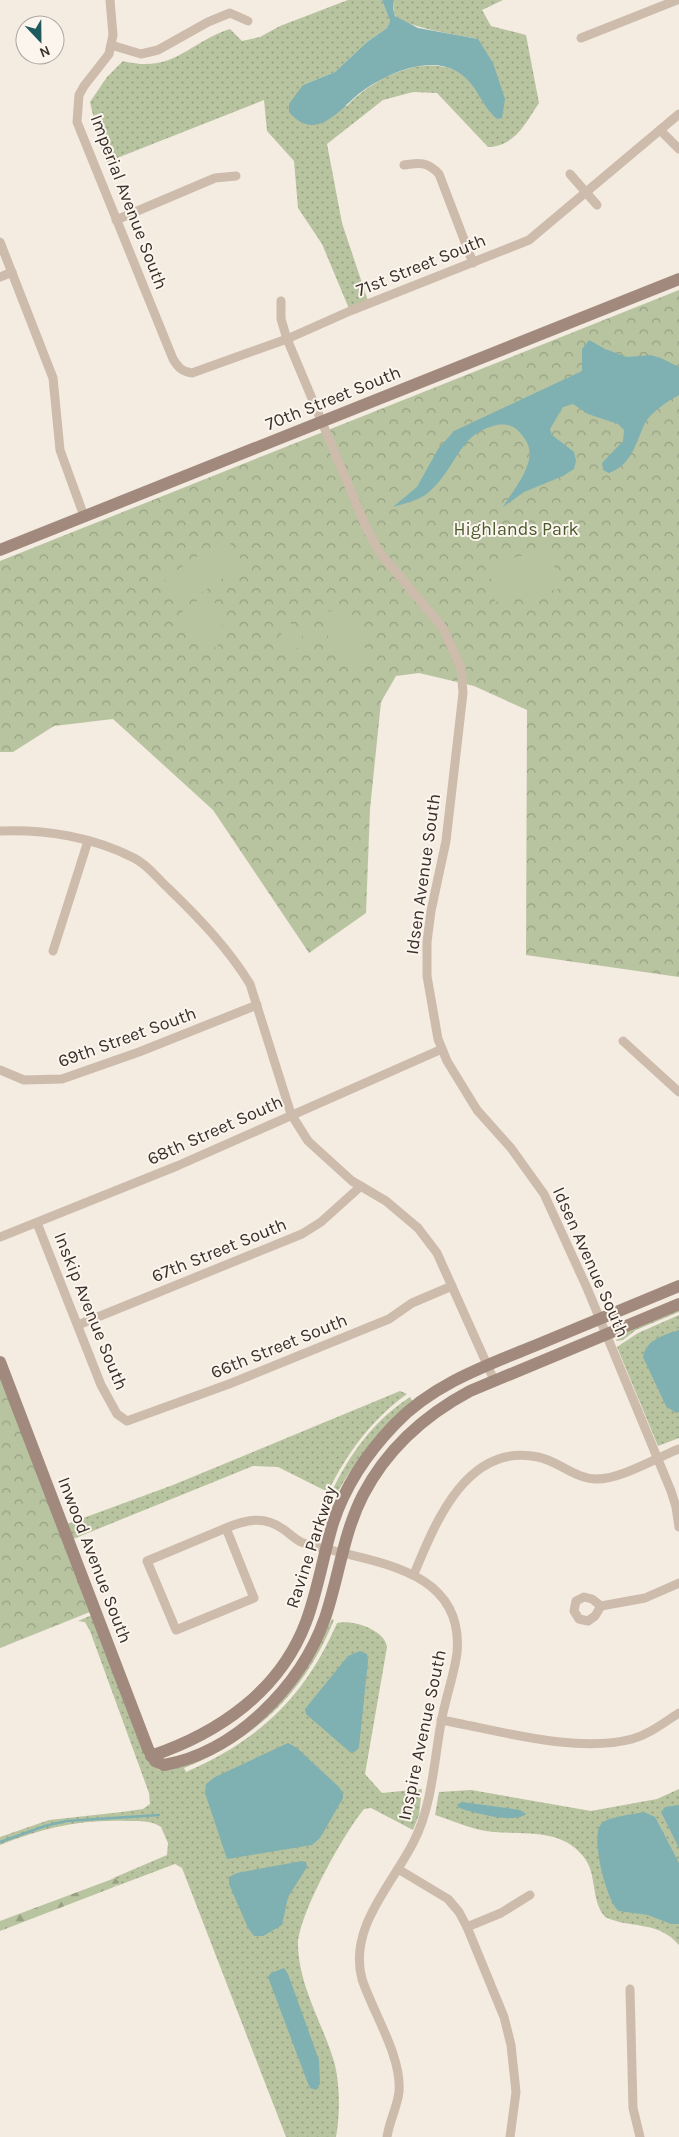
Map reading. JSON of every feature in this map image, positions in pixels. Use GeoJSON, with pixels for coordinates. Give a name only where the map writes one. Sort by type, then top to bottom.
{"type":"FeatureCollection","features":[{"type":"Feature","properties":{"kind":"street","name":"Imperial Avenue South"},"geometry":{"type":"LineString","coordinates":[[110,0],[113,35],[109,54],[79,95],[77,122],[162,334]]}},
{"type":"Feature","properties":{"kind":"street"},"geometry":{"type":"LineString","coordinates":[[581,38],[677,0]]}},
{"type":"Feature","properties":{"kind":"street"},"geometry":{"type":"LineString","coordinates":[[111,45],[141,54],[158,50],[208,22],[230,13],[248,21]]}},
{"type":"Feature","properties":{"kind":"street","name":"71st Street South"},"geometry":{"type":"LineString","coordinates":[[162,334],[178,367],[192,373],[287,339],[350,311],[529,240],[679,114]]}},
{"type":"Feature","properties":{"kind":"street"},"geometry":{"type":"LineString","coordinates":[[660,130],[679,149]]}},
{"type":"Feature","properties":{"kind":"street"},"geometry":{"type":"LineString","coordinates":[[404,164],[418,162],[431,166],[438,174],[473,263]]}},
{"type":"Feature","properties":{"kind":"street"},"geometry":{"type":"LineString","coordinates":[[570,174],[597,206]]}},
{"type":"Feature","properties":{"kind":"street"},"geometry":{"type":"LineString","coordinates":[[116,220],[215,178],[236,176]]}},
{"type":"Feature","properties":{"kind":"street"},"geometry":{"type":"LineString","coordinates":[[0,242],[54,378],[60,450],[84,516]]}},
{"type":"Feature","properties":{"kind":"street"},"geometry":{"type":"LineString","coordinates":[[0,277],[12,272]]}},
{"type":"Feature","properties":{"kind":"street","name":"70th Street South"},"geometry":{"type":"LineString","coordinates":[[0,550],[679,279]]}},
{"type":"Feature","properties":{"kind":"street","name":"Idsen Avenue South"},"geometry":{"type":"LineString","coordinates":[[281,301],[281,319],[287,339],[366,527],[380,553],[431,612],[442,628],[461,668],[463,693],[446,841],[431,911],[428,942],[427,976],[438,1039],[447,1061],[477,1110],[511,1148],[544,1194],[600,1319],[675,1501],[679,1526]]}},
{"type":"Feature","properties":{"kind":"street"},"geometry":{"type":"LineString","coordinates":[[0,831],[20,830],[58,834],[88,841],[136,858],[152,870],[216,938],[250,984],[291,1114],[308,1141],[361,1186],[386,1201],[418,1228],[437,1253],[494,1380]]}},
{"type":"Feature","properties":{"kind":"street"},"geometry":{"type":"LineString","coordinates":[[53,951],[88,841]]}},
{"type":"Feature","properties":{"kind":"street","name":"69th Street South"},"geometry":{"type":"LineString","coordinates":[[4,1072],[24,1080],[62,1079],[139,1052],[257,1005]]}},
{"type":"Feature","properties":{"kind":"street"},"geometry":{"type":"LineString","coordinates":[[623,1041],[679,1092]]}},
{"type":"Feature","properties":{"kind":"street","name":"68th Street South"},"geometry":{"type":"LineString","coordinates":[[0,1237],[177,1166],[291,1114],[442,1049]]}},
{"type":"Feature","properties":{"kind":"street","name":"67th Street South"},"geometry":{"type":"LineString","coordinates":[[78,1325],[302,1234],[322,1222],[361,1186]]}},
{"type":"Feature","properties":{"kind":"street","name":"Inskip Avenue South"},"geometry":{"type":"LineString","coordinates":[[36,1223],[101,1385],[116,1412]]}},
{"type":"Feature","properties":{"kind":"street","name":"66th Street South"},"geometry":{"type":"LineString","coordinates":[[116,1412],[120,1418],[127,1421],[138,1419],[389,1319],[412,1303],[452,1286]]}},
{"type":"Feature","properties":{"kind":"street","name":"Ravine Parkway"},"geometry":{"type":"LineString","coordinates":[[679,1286],[488,1365],[437,1390],[409,1411],[386,1434],[351,1481],[336,1515],[303,1629],[284,1662],[271,1680],[248,1704],[222,1723],[196,1738],[151,1756],[157,1763],[164,1765],[191,1758],[226,1740],[252,1721],[280,1693],[305,1658],[322,1626],[342,1553],[363,1495],[395,1448],[414,1429],[441,1408],[494,1380],[679,1304]]}},
{"type":"Feature","properties":{"kind":"street","name":"Inwood Avenue South"},"geometry":{"type":"LineString","coordinates":[[0,1362],[151,1756]]}},
{"type":"Feature","properties":{"kind":"street"},"geometry":{"type":"LineString","coordinates":[[414,1574],[433,1528],[447,1502],[473,1474],[493,1462],[513,1456],[536,1456],[552,1461],[576,1475],[598,1479],[612,1476],[679,1449]]}},
{"type":"Feature","properties":{"kind":"street","name":"Inspire Avenue South"},"geometry":{"type":"LineString","coordinates":[[226,1528],[254,1598],[176,1630],[147,1561],[226,1528],[247,1521],[267,1521],[302,1542],[398,1567],[414,1574],[440,1595],[449,1610],[456,1629],[456,1658],[441,1720],[423,1820],[413,1842],[367,1923],[359,1952],[362,1979],[398,2074],[397,2101],[386,2137]]}},
{"type":"Feature","properties":{"kind":"street"},"geometry":{"type":"LineString","coordinates":[[601,1606],[645,1598],[679,1583]]}},
{"type":"Feature","properties":{"kind":"street"},"geometry":{"type":"LineString","coordinates":[[441,1720],[562,1741],[592,1744],[619,1741],[642,1735],[679,1713]]}},
{"type":"Feature","properties":{"kind":"street"},"geometry":{"type":"LineString","coordinates":[[398,1869],[448,1899],[459,1912],[467,1927],[504,2018],[512,2044],[516,2092],[510,2137]]}},
{"type":"Feature","properties":{"kind":"street"},"geometry":{"type":"LineString","coordinates":[[467,1927],[501,1913],[530,1895]]}},
{"type":"Feature","properties":{"kind":"street"},"geometry":{"type":"LineString","coordinates":[[630,1989],[633,2112],[640,2137]]}},
{"type":"Feature","properties":{"kind":"green space"},"geometry":{"type":"Polygon","coordinates":[[[348,0],[382,0],[390,21],[387,28],[367,42],[335,72],[303,85],[347,106],[362,92],[399,72],[420,66],[439,66],[457,72],[473,84],[484,104],[478,39],[420,27],[400,19],[393,10],[394,0],[503,0],[482,10],[491,26],[526,35],[539,103],[524,126],[512,138],[497,146],[488,147],[437,93],[413,92],[383,100],[327,144],[342,223],[369,304],[350,311],[322,244],[298,208],[294,161],[267,131],[264,100],[107,162],[100,145],[90,102],[107,77],[123,61],[140,64],[168,60],[230,29],[242,41],[260,37],[280,26],[348,0]]]}},
{"type":"Feature","properties":{"kind":"green space","name":"Highlands Park"},"geometry":{"type":"Polygon","coordinates":[[[679,290],[679,977],[526,955],[527,710],[474,686],[419,673],[396,676],[381,702],[370,809],[366,913],[309,953],[213,810],[113,719],[54,726],[13,752],[0,752],[0,561],[679,290]]]}},
{"type":"Feature","properties":{"kind":"green space"},"geometry":{"type":"Polygon","coordinates":[[[226,537],[244,564],[182,606],[164,579],[226,537]]]}},
{"type":"Feature","properties":{"kind":"green space"},"geometry":{"type":"Polygon","coordinates":[[[551,550],[559,589],[495,602],[488,563],[551,550]]]}},
{"type":"Feature","properties":{"kind":"green space"},"geometry":{"type":"Polygon","coordinates":[[[200,599],[213,601],[222,608],[223,631],[217,647],[210,649],[195,642],[179,624],[183,610],[200,599]]]}},
{"type":"Feature","properties":{"kind":"green space"},"geometry":{"type":"Polygon","coordinates":[[[344,606],[351,611],[367,653],[363,660],[344,666],[338,663],[322,620],[326,613],[344,606]]]}},
{"type":"Feature","properties":{"kind":"green space"},"geometry":{"type":"Polygon","coordinates":[[[308,614],[318,640],[306,645],[296,619],[308,614]]]}},
{"type":"Feature","properties":{"kind":"green space"},"geometry":{"type":"Polygon","coordinates":[[[290,621],[300,647],[288,651],[278,625],[290,621]]]}},
{"type":"Feature","properties":{"kind":"green space"},"geometry":{"type":"Polygon","coordinates":[[[679,1309],[679,1312],[636,1330],[623,1340],[616,1341],[619,1334],[679,1309]]]}},
{"type":"Feature","properties":{"kind":"green space"},"geometry":{"type":"Polygon","coordinates":[[[679,1315],[679,1438],[658,1446],[617,1347],[638,1333],[679,1315]]]}},
{"type":"Feature","properties":{"kind":"green space"},"geometry":{"type":"Polygon","coordinates":[[[0,1374],[90,1612],[0,1648],[0,1374]]]}},
{"type":"Feature","properties":{"kind":"green space"},"geometry":{"type":"Polygon","coordinates":[[[400,1391],[407,1394],[383,1414],[352,1450],[328,1492],[278,1467],[253,1466],[73,1539],[67,1524],[173,1485],[400,1391]]]}},
{"type":"Feature","properties":{"kind":"green space"},"geometry":{"type":"Polygon","coordinates":[[[410,1397],[413,1402],[361,1457],[343,1482],[336,1496],[331,1493],[346,1465],[364,1439],[385,1416],[410,1397]]]}},
{"type":"Feature","properties":{"kind":"green space"},"geometry":{"type":"Polygon","coordinates":[[[92,1615],[149,1763],[159,1770],[230,1742],[319,1645],[332,1619],[334,1620],[322,1646],[308,1670],[293,1691],[275,1710],[256,1727],[234,1742],[184,1768],[186,1772],[236,1746],[277,1713],[310,1673],[337,1623],[359,1624],[367,1627],[375,1631],[385,1641],[387,1647],[365,1774],[382,1793],[422,1789],[419,1815],[413,1830],[371,1808],[364,1809],[345,1836],[314,1895],[300,1932],[298,1945],[299,1961],[307,1991],[335,2065],[339,2101],[336,2137],[286,2137],[182,1868],[175,1864],[114,1887],[117,1885],[115,1878],[111,1879],[167,1855],[168,1843],[161,1827],[153,1823],[140,1821],[78,1823],[47,1829],[0,1845],[0,1837],[49,1820],[143,1809],[150,1804],[149,1793],[90,1631],[85,1622],[78,1621],[92,1615]]]}},
{"type":"Feature","properties":{"kind":"green space"},"geometry":{"type":"Polygon","coordinates":[[[679,1789],[679,1945],[671,1937],[653,1928],[614,1921],[605,1917],[597,1902],[588,1863],[573,1847],[562,1840],[538,1834],[486,1831],[435,1815],[439,1792],[471,1790],[591,1811],[657,1799],[679,1789]]]}},
{"type":"Feature","properties":{"kind":"green space"},"geometry":{"type":"Polygon","coordinates":[[[115,1878],[119,1882],[114,1887],[0,1931],[0,1921],[115,1878]]]}},
{"type":"Feature","properties":{"kind":"water"},"geometry":{"type":"Polygon","coordinates":[[[382,0],[394,0],[393,9],[395,16],[418,28],[478,39],[493,63],[505,99],[502,118],[497,119],[491,113],[474,87],[463,76],[444,66],[431,65],[403,70],[377,82],[365,89],[332,117],[316,125],[298,120],[289,112],[289,104],[303,85],[335,72],[367,42],[387,28],[390,21],[382,0]]]}},
{"type":"Feature","properties":{"kind":"water"},"geometry":{"type":"Polygon","coordinates":[[[589,340],[605,349],[627,357],[650,355],[679,367],[679,395],[651,415],[645,423],[628,459],[623,464],[609,473],[603,470],[602,463],[623,441],[624,430],[618,424],[588,414],[573,404],[563,407],[550,429],[552,435],[574,452],[576,461],[574,469],[563,476],[524,492],[503,507],[528,465],[529,447],[525,439],[515,428],[507,425],[498,425],[482,430],[472,437],[458,453],[439,482],[427,493],[414,501],[393,507],[417,487],[438,449],[454,431],[582,371],[582,349],[589,340]]]}},
{"type":"Feature","properties":{"kind":"water"},"geometry":{"type":"Polygon","coordinates":[[[679,1330],[679,1412],[676,1413],[666,1406],[643,1357],[652,1342],[679,1330]]]}},
{"type":"Feature","properties":{"kind":"water"},"geometry":{"type":"Polygon","coordinates":[[[360,1651],[367,1654],[368,1661],[359,1747],[351,1753],[306,1714],[305,1709],[348,1656],[360,1651]]]}},
{"type":"Feature","properties":{"kind":"water"},"geometry":{"type":"Polygon","coordinates":[[[288,1743],[297,1748],[339,1787],[343,1793],[343,1798],[320,1838],[312,1845],[227,1859],[205,1793],[206,1784],[215,1777],[288,1743]]]}},
{"type":"Feature","properties":{"kind":"water"},"geometry":{"type":"Polygon","coordinates":[[[462,1802],[520,1810],[526,1814],[513,1818],[494,1817],[460,1808],[457,1805],[462,1802]]]}},
{"type":"Feature","properties":{"kind":"water"},"geometry":{"type":"Polygon","coordinates":[[[679,1805],[679,1848],[661,1812],[665,1807],[679,1805]]]}},
{"type":"Feature","properties":{"kind":"water"},"geometry":{"type":"Polygon","coordinates":[[[644,1812],[655,1817],[679,1863],[679,1924],[671,1924],[648,1915],[619,1911],[609,1895],[605,1883],[597,1840],[602,1823],[616,1817],[644,1812]]]}},
{"type":"Feature","properties":{"kind":"water"},"geometry":{"type":"Polygon","coordinates":[[[302,1861],[306,1862],[307,1867],[288,1897],[282,1925],[263,1936],[254,1936],[248,1928],[229,1884],[229,1877],[237,1873],[302,1861]]]}},
{"type":"Feature","properties":{"kind":"water"},"geometry":{"type":"Polygon","coordinates":[[[284,1968],[288,1974],[319,2060],[320,2084],[316,2090],[310,2088],[307,2081],[268,1977],[271,1973],[284,1968]]]}},
{"type":"Feature","properties":{"kind":"waterway"},"geometry":{"type":"LineString","coordinates":[[0,1842],[45,1826],[66,1821],[159,1815]]}}]}
